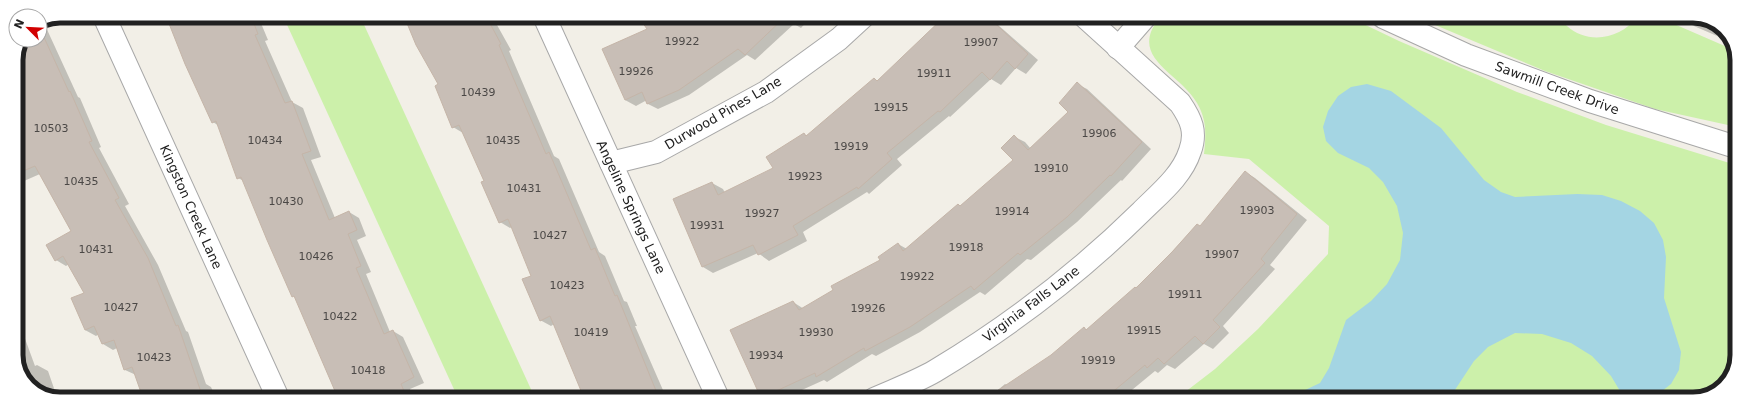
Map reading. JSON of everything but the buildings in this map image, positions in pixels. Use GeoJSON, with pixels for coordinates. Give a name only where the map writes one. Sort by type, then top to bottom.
{"type":"FeatureCollection","features":[{"type":"Feature","properties":{"kind":"street","name":"Kingston Creek Lane"},"geometry":{"type":"LineString","coordinates":[[107,23],[275,392]]}},
{"type":"Feature","properties":{"kind":"street","name":"Angeline Springs Lane"},"geometry":{"type":"LineString","coordinates":[[547,23],[715,392]]}},
{"type":"Feature","properties":{"kind":"street","name":"Durwood Pines Lane"},"geometry":{"type":"LineString","coordinates":[[611,163],[656,152],[766,92],[839,39],[856,23]]}},
{"type":"Feature","properties":{"kind":"street"},"geometry":{"type":"LineString","coordinates":[[1091,23],[1118,48],[1140,23]]}},
{"type":"Feature","properties":{"kind":"street","name":"Sawmill Creek Drive"},"geometry":{"type":"LineString","coordinates":[[1396,23],[1466,55],[1590,101],[1730,145]]}},
{"type":"Feature","properties":{"kind":"street","name":"Virginia Falls Lane"},"geometry":{"type":"LineString","coordinates":[[890,392],[934,372],[992,334],[1059,286],[1121,231],[1176,177],[1190,152],[1193,136],[1190,118],[1180,104],[1118,48]]}},
{"type":"Feature","properties":{"kind":"green space"},"geometry":{"type":"Polygon","coordinates":[[[286,23],[363,23],[532,392],[455,392],[286,23]]]}},
{"type":"Feature","properties":{"kind":"green space"},"geometry":{"type":"Polygon","coordinates":[[[1156,23],[1362,23],[1399,41],[1517,92],[1606,125],[1730,163],[1730,355],[1725,374],[1712,387],[1693,392],[1185,392],[1215,369],[1258,329],[1328,254],[1329,226],[1249,159],[1204,154],[1205,128],[1203,115],[1189,92],[1159,63],[1152,54],[1149,43],[1151,31],[1156,23]]]}},
{"type":"Feature","properties":{"kind":"green space"},"geometry":{"type":"Polygon","coordinates":[[[1430,23],[1563,23],[1575,32],[1584,36],[1604,37],[1613,35],[1631,23],[1672,23],[1727,47],[1730,57],[1730,125],[1655,109],[1545,71],[1430,23]]]}},
{"type":"Feature","properties":{"kind":"water"},"geometry":{"type":"Polygon","coordinates":[[[1367,84],[1391,91],[1441,128],[1484,180],[1501,192],[1515,197],[1577,194],[1602,195],[1621,201],[1640,211],[1654,223],[1663,240],[1666,257],[1664,298],[1681,352],[1679,370],[1671,384],[1661,392],[1622,392],[1611,376],[1592,356],[1571,343],[1542,334],[1515,333],[1488,347],[1474,361],[1454,392],[1301,392],[1320,383],[1329,368],[1346,320],[1371,301],[1387,284],[1400,260],[1403,233],[1397,206],[1383,182],[1369,168],[1338,153],[1326,141],[1323,127],[1328,111],[1338,96],[1351,87],[1367,84]]]}}]}
